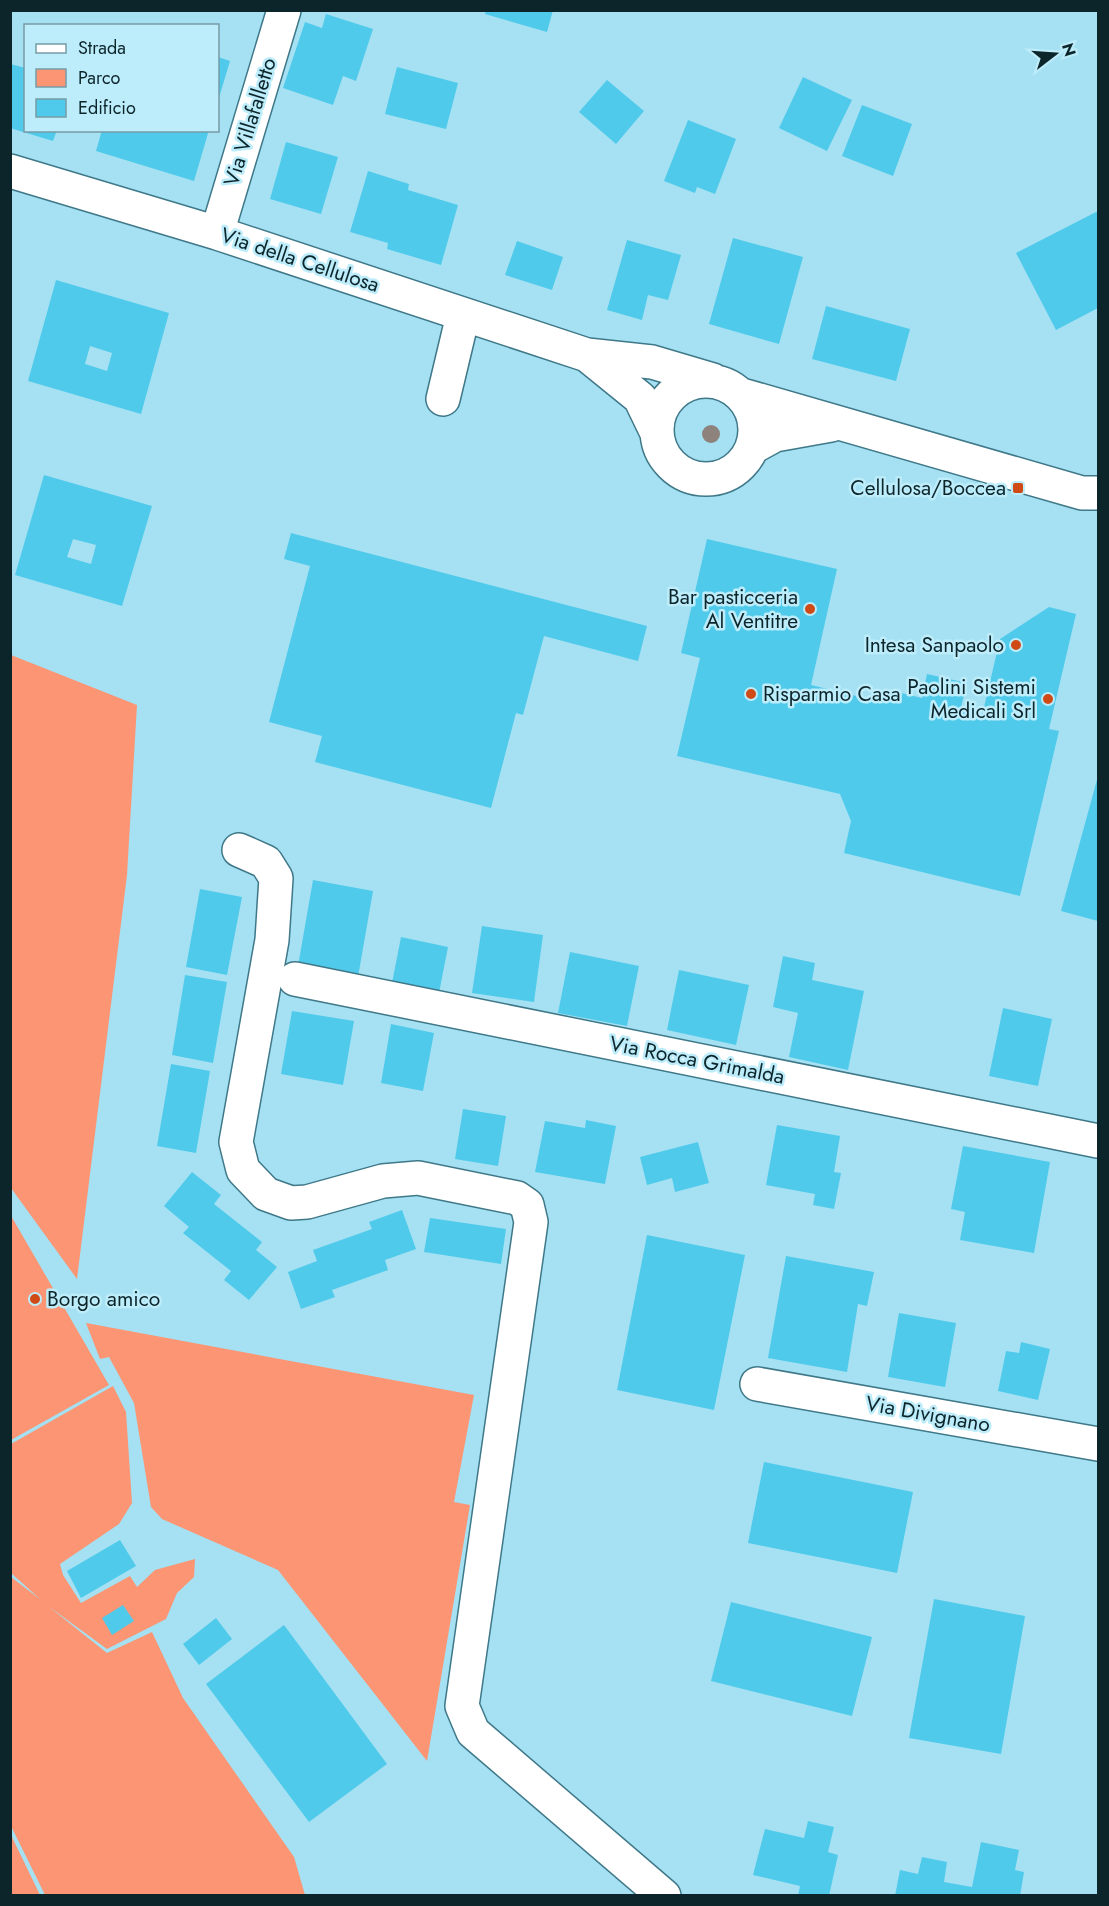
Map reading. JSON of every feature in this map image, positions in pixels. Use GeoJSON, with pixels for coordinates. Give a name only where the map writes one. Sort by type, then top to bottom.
{"type":"FeatureCollection","features":[{"type":"Feature","properties":{"kind":"street","name":"Via Villafalletto"},"geometry":{"type":"LineString","coordinates":[[216,232],[284,10]]}},
{"type":"Feature","properties":{"kind":"street","name":"Via della Cellulosa"},"geometry":{"type":"LineString","coordinates":[[10,171],[216,232],[587,355],[652,362],[713,380]]}},
{"type":"Feature","properties":{"kind":"street"},"geometry":{"type":"LineString","coordinates":[[443,399],[463,315]]}},
{"type":"Feature","properties":{"kind":"street","name":"Via della Cellulosa"},"geometry":{"type":"LineString","coordinates":[[587,355],[640,398],[656,431]]}},
{"type":"Feature","properties":{"kind":"street"},"geometry":{"type":"LineString","coordinates":[[742,395],[755,420],[756,433],[753,447],[745,462],[731,473],[715,479],[698,479],[682,473],[668,462],[660,447],[656,431],[659,413],[667,398],[680,387],[696,381],[713,380],[729,386],[742,395],[1093,497]]}},
{"type":"Feature","properties":{"kind":"street"},"geometry":{"type":"LineString","coordinates":[[753,447],[775,435],[794,430],[842,424]]}},
{"type":"Feature","properties":{"kind":"street"},"geometry":{"type":"LineString","coordinates":[[239,850],[266,862],[276,878],[272,940],[236,1142],[243,1170],[266,1194],[291,1203],[307,1202],[383,1181],[418,1178],[517,1198],[527,1205],[531,1222],[462,1706],[473,1732],[664,1896]]}},
{"type":"Feature","properties":{"kind":"street","name":"Via Rocca Grimalda"},"geometry":{"type":"LineString","coordinates":[[295,979],[1098,1141]]}},
{"type":"Feature","properties":{"kind":"street","name":"Via Divignano"},"geometry":{"type":"LineString","coordinates":[[757,1384],[1098,1444]]}},
{"type":"Feature","properties":{"kind":"green space"},"geometry":{"type":"Polygon","coordinates":[[[11,655],[137,705],[127,875],[77,1279],[11,1188],[11,655]]]}},
{"type":"Feature","properties":{"kind":"green space","name":"Borgo amico"},"geometry":{"type":"Polygon","coordinates":[[[10,1214],[109,1385],[11,1440],[10,1440],[10,1214]]]}},
{"type":"Feature","properties":{"kind":"green space"},"geometry":{"type":"Polygon","coordinates":[[[86,1323],[474,1395],[454,1502],[470,1505],[427,1761],[278,1570],[162,1519],[151,1507],[134,1403],[109,1357],[100,1359],[86,1323]]]}},
{"type":"Feature","properties":{"kind":"green space"},"geometry":{"type":"Polygon","coordinates":[[[113,1386],[126,1412],[132,1503],[119,1524],[60,1564],[63,1575],[81,1603],[130,1576],[137,1587],[155,1570],[195,1559],[194,1577],[177,1593],[166,1619],[107,1649],[48,1606],[107,1653],[152,1632],[183,1698],[294,1857],[305,1895],[45,1895],[11,1826],[11,1577],[41,1600],[11,1573],[11,1444],[113,1386]]]}},
{"type":"Feature","properties":{"kind":"green space"},"geometry":{"type":"Polygon","coordinates":[[[11,1835],[40,1895],[11,1895],[11,1835]]]}},
{"type":"Feature","properties":{"kind":"building"},"geometry":{"type":"Polygon","coordinates":[[[486,10],[553,10],[547,32],[485,14],[486,10]]]}},
{"type":"Feature","properties":{"kind":"building"},"geometry":{"type":"Polygon","coordinates":[[[326,14],[373,29],[356,81],[343,76],[333,105],[283,88],[305,22],[322,28],[326,14]]]}},
{"type":"Feature","properties":{"kind":"building"},"geometry":{"type":"Polygon","coordinates":[[[219,57],[230,61],[219,98],[219,57]]]}},
{"type":"Feature","properties":{"kind":"building"},"geometry":{"type":"Polygon","coordinates":[[[10,64],[24,68],[24,132],[56,132],[53,141],[10,128],[10,64]]]}},
{"type":"Feature","properties":{"kind":"building"},"geometry":{"type":"Polygon","coordinates":[[[397,67],[458,83],[446,129],[385,114],[397,67]]]}},
{"type":"Feature","properties":{"kind":"building"},"geometry":{"type":"Polygon","coordinates":[[[803,77],[852,100],[827,151],[779,128],[803,77]]]}},
{"type":"Feature","properties":{"kind":"building"},"geometry":{"type":"Polygon","coordinates":[[[607,80],[644,111],[616,144],[579,112],[607,80]]]}},
{"type":"Feature","properties":{"kind":"building"},"geometry":{"type":"Polygon","coordinates":[[[862,105],[912,124],[893,176],[842,156],[862,105]]]}},
{"type":"Feature","properties":{"kind":"building"},"geometry":{"type":"Polygon","coordinates":[[[688,120],[736,139],[715,194],[697,187],[695,193],[664,181],[688,120]]]}},
{"type":"Feature","properties":{"kind":"building"},"geometry":{"type":"Polygon","coordinates":[[[101,132],[208,132],[194,181],[96,151],[101,132]]]}},
{"type":"Feature","properties":{"kind":"building"},"geometry":{"type":"Polygon","coordinates":[[[286,142],[338,157],[321,214],[270,199],[286,142]]]}},
{"type":"Feature","properties":{"kind":"building"},"geometry":{"type":"Polygon","coordinates":[[[368,171],[409,184],[408,190],[458,205],[441,265],[387,249],[388,243],[350,232],[368,171]]]}},
{"type":"Feature","properties":{"kind":"building"},"geometry":{"type":"Polygon","coordinates":[[[1098,211],[1098,308],[1056,330],[1016,253],[1098,211]]]}},
{"type":"Feature","properties":{"kind":"building"},"geometry":{"type":"Polygon","coordinates":[[[733,238],[803,257],[779,344],[709,324],[733,238]]]}},
{"type":"Feature","properties":{"kind":"building"},"geometry":{"type":"Polygon","coordinates":[[[627,240],[681,255],[668,300],[648,295],[642,320],[607,310],[627,240]]]}},
{"type":"Feature","properties":{"kind":"building"},"geometry":{"type":"Polygon","coordinates":[[[517,241],[563,257],[552,290],[505,275],[517,241]]]}},
{"type":"Feature","properties":{"kind":"building"},"geometry":{"type":"Polygon","coordinates":[[[56,280],[169,313],[141,414],[28,381],[56,280]],[[90,346],[85,364],[107,371],[112,353],[90,346]]]}},
{"type":"Feature","properties":{"kind":"building"},"geometry":{"type":"Polygon","coordinates":[[[826,306],[910,329],[896,381],[812,359],[826,306]]]}},
{"type":"Feature","properties":{"kind":"building"},"geometry":{"type":"Polygon","coordinates":[[[44,475],[152,506],[122,606],[15,575],[44,475]],[[73,539],[67,557],[91,564],[96,545],[73,539]]]}},
{"type":"Feature","properties":{"kind":"building"},"geometry":{"type":"Polygon","coordinates":[[[291,533],[647,626],[638,661],[544,636],[523,715],[516,713],[491,808],[315,762],[322,736],[269,722],[310,566],[284,559],[291,533]]]}},
{"type":"Feature","properties":{"kind":"building"},"geometry":{"type":"Polygon","coordinates":[[[707,539],[837,569],[811,685],[881,702],[885,689],[922,698],[927,674],[967,683],[960,711],[982,716],[1000,639],[1049,607],[1076,614],[1049,729],[1059,731],[1020,896],[844,853],[851,821],[840,794],[677,756],[700,658],[681,653],[707,539]]]}},
{"type":"Feature","properties":{"kind":"building"},"geometry":{"type":"Polygon","coordinates":[[[1098,776],[1098,921],[1061,911],[1098,776]]]}},
{"type":"Feature","properties":{"kind":"building"},"geometry":{"type":"Polygon","coordinates":[[[313,880],[373,891],[358,977],[298,966],[313,880]]]}},
{"type":"Feature","properties":{"kind":"building"},"geometry":{"type":"Polygon","coordinates":[[[200,889],[242,897],[227,975],[186,967],[200,889]]]}},
{"type":"Feature","properties":{"kind":"building"},"geometry":{"type":"Polygon","coordinates":[[[482,926],[543,935],[534,1002],[472,993],[482,926]]]}},
{"type":"Feature","properties":{"kind":"building"},"geometry":{"type":"Polygon","coordinates":[[[401,937],[448,947],[439,993],[392,983],[401,937]]]}},
{"type":"Feature","properties":{"kind":"building"},"geometry":{"type":"Polygon","coordinates":[[[570,952],[639,966],[627,1026],[558,1013],[570,952]]]}},
{"type":"Feature","properties":{"kind":"building"},"geometry":{"type":"Polygon","coordinates":[[[783,956],[815,963],[812,980],[864,991],[848,1070],[789,1057],[798,1013],[773,1007],[783,956]]]}},
{"type":"Feature","properties":{"kind":"building"},"geometry":{"type":"Polygon","coordinates":[[[679,970],[749,985],[736,1045],[667,1030],[679,970]]]}},
{"type":"Feature","properties":{"kind":"building"},"geometry":{"type":"Polygon","coordinates":[[[185,975],[227,982],[213,1063],[172,1055],[185,975]]]}},
{"type":"Feature","properties":{"kind":"building"},"geometry":{"type":"Polygon","coordinates":[[[1003,1008],[1052,1019],[1038,1086],[989,1076],[1003,1008]]]}},
{"type":"Feature","properties":{"kind":"building"},"geometry":{"type":"Polygon","coordinates":[[[292,1011],[354,1021],[343,1085],[281,1074],[292,1011]]]}},
{"type":"Feature","properties":{"kind":"building"},"geometry":{"type":"Polygon","coordinates":[[[391,1024],[434,1033],[423,1091],[381,1083],[391,1024]]]}},
{"type":"Feature","properties":{"kind":"building"},"geometry":{"type":"Polygon","coordinates":[[[171,1064],[210,1071],[196,1153],[157,1146],[171,1064]]]}},
{"type":"Feature","properties":{"kind":"building"},"geometry":{"type":"Polygon","coordinates":[[[463,1109],[506,1116],[498,1166],[455,1159],[463,1109]]]}},
{"type":"Feature","properties":{"kind":"building"},"geometry":{"type":"Polygon","coordinates":[[[586,1120],[616,1126],[605,1184],[535,1172],[545,1121],[585,1128],[586,1120]]]}},
{"type":"Feature","properties":{"kind":"building"},"geometry":{"type":"Polygon","coordinates":[[[777,1125],[840,1136],[834,1172],[841,1173],[834,1209],[813,1205],[815,1194],[766,1185],[777,1125]]]}},
{"type":"Feature","properties":{"kind":"building"},"geometry":{"type":"Polygon","coordinates":[[[698,1142],[709,1183],[675,1192],[672,1178],[647,1185],[640,1157],[698,1142]]]}},
{"type":"Feature","properties":{"kind":"building"},"geometry":{"type":"Polygon","coordinates":[[[963,1146],[1050,1162],[1034,1253],[960,1240],[965,1212],[951,1209],[963,1146]]]}},
{"type":"Feature","properties":{"kind":"building"},"geometry":{"type":"Polygon","coordinates":[[[192,1172],[221,1195],[214,1204],[262,1242],[256,1250],[277,1267],[249,1300],[224,1280],[231,1271],[183,1233],[189,1227],[164,1206],[192,1172]]]}},
{"type":"Feature","properties":{"kind":"building"},"geometry":{"type":"Polygon","coordinates":[[[402,1210],[416,1249],[385,1260],[388,1270],[332,1290],[335,1297],[301,1309],[288,1272],[317,1261],[313,1250],[372,1229],[369,1222],[402,1210]]]}},
{"type":"Feature","properties":{"kind":"building"},"geometry":{"type":"Polygon","coordinates":[[[430,1218],[506,1229],[501,1264],[424,1252],[430,1218]]]}},
{"type":"Feature","properties":{"kind":"building"},"geometry":{"type":"Polygon","coordinates":[[[647,1235],[745,1255],[714,1410],[617,1390],[647,1235]]]}},
{"type":"Feature","properties":{"kind":"building"},"geometry":{"type":"Polygon","coordinates":[[[786,1256],[874,1272],[867,1306],[858,1304],[847,1372],[768,1358],[786,1256]]]}},
{"type":"Feature","properties":{"kind":"building"},"geometry":{"type":"Polygon","coordinates":[[[899,1313],[956,1323],[945,1387],[888,1377],[899,1313]]]}},
{"type":"Feature","properties":{"kind":"building"},"geometry":{"type":"Polygon","coordinates":[[[1021,1342],[1050,1349],[1038,1400],[998,1391],[1006,1351],[1019,1353],[1021,1342]]]}},
{"type":"Feature","properties":{"kind":"building"},"geometry":{"type":"Polygon","coordinates":[[[764,1462],[913,1492],[897,1573],[748,1543],[764,1462]]]}},
{"type":"Feature","properties":{"kind":"building"},"geometry":{"type":"Polygon","coordinates":[[[120,1540],[136,1566],[81,1598],[67,1571],[120,1540]]]}},
{"type":"Feature","properties":{"kind":"building"},"geometry":{"type":"Polygon","coordinates":[[[934,1599],[1025,1616],[1001,1754],[909,1738],[934,1599]]]}},
{"type":"Feature","properties":{"kind":"building"},"geometry":{"type":"Polygon","coordinates":[[[731,1602],[872,1637],[852,1716],[711,1681],[731,1602]]]}},
{"type":"Feature","properties":{"kind":"building"},"geometry":{"type":"Polygon","coordinates":[[[123,1605],[134,1621],[112,1635],[102,1618],[123,1605]]]}},
{"type":"Feature","properties":{"kind":"building"},"geometry":{"type":"Polygon","coordinates":[[[216,1618],[232,1639],[199,1665],[183,1644],[216,1618]]]}},
{"type":"Feature","properties":{"kind":"building"},"geometry":{"type":"Polygon","coordinates":[[[284,1625],[387,1764],[309,1822],[206,1684],[284,1625]]]}},
{"type":"Feature","properties":{"kind":"building"},"geometry":{"type":"Polygon","coordinates":[[[808,1821],[834,1827],[828,1852],[838,1855],[829,1896],[798,1896],[800,1886],[753,1875],[765,1829],[804,1838],[808,1821]]]}},
{"type":"Feature","properties":{"kind":"building"},"geometry":{"type":"Polygon","coordinates":[[[981,1842],[1019,1850],[1015,1870],[1024,1872],[1020,1896],[895,1896],[900,1870],[918,1874],[922,1857],[947,1862],[944,1882],[972,1887],[981,1842]]]}},
{"type":"Feature","properties":{"kind":"place","name":"Cellulosa/Boccea"},"geometry":{"type":"Point","coordinates":[1018,488]}},
{"type":"Feature","properties":{"kind":"place","name":"Bar pasticceria Al Ventitre"},"geometry":{"type":"Point","coordinates":[810,609]}},
{"type":"Feature","properties":{"kind":"place","name":"Intesa Sanpaolo"},"geometry":{"type":"Point","coordinates":[1016,645]}},
{"type":"Feature","properties":{"kind":"place","name":"Risparmio Casa"},"geometry":{"type":"Point","coordinates":[751,694]}},
{"type":"Feature","properties":{"kind":"place","name":"Paolini Sistemi Medicali Srl"},"geometry":{"type":"Point","coordinates":[1048,699]}},
{"type":"Feature","properties":{"kind":"place","name":"Borgo amico"},"geometry":{"type":"Point","coordinates":[35,1299]}}]}
